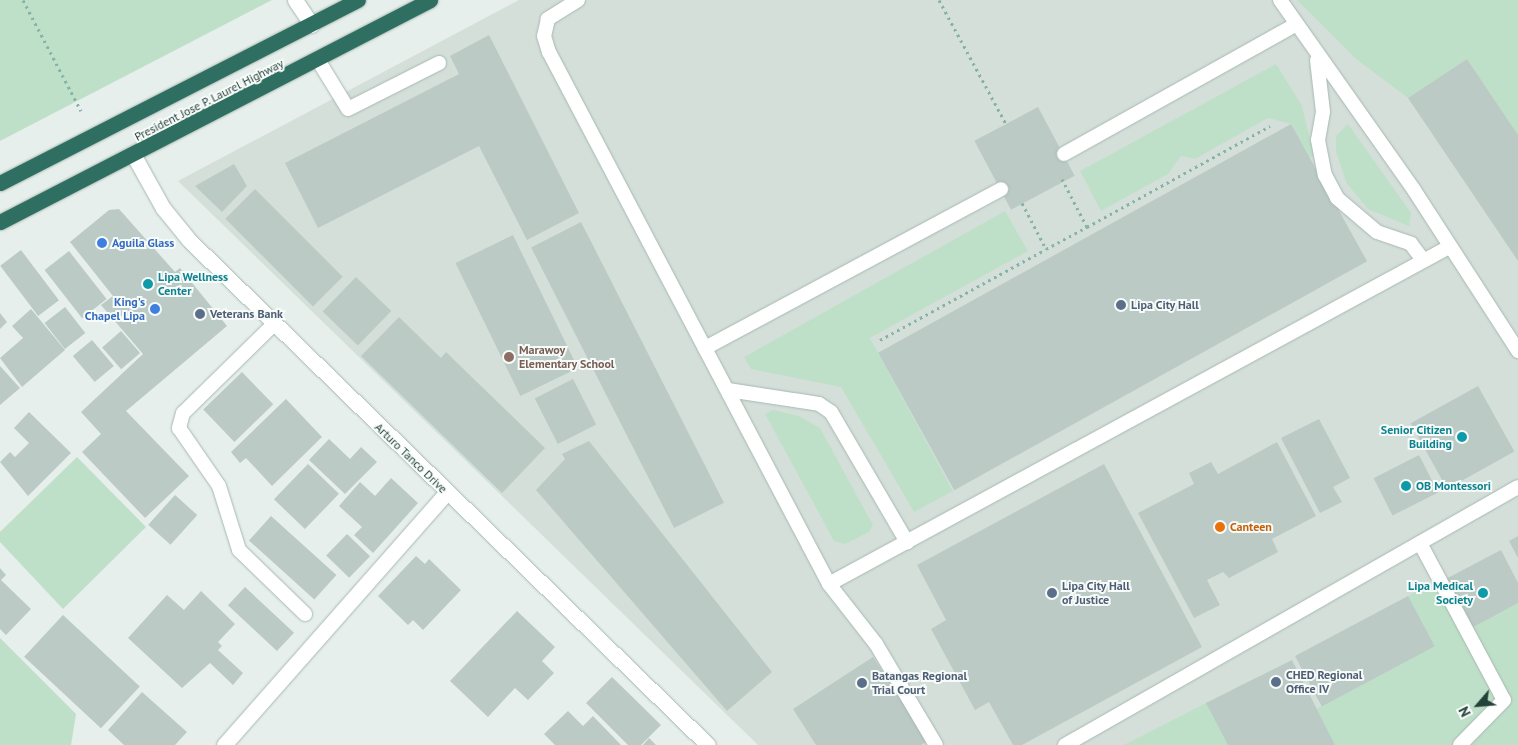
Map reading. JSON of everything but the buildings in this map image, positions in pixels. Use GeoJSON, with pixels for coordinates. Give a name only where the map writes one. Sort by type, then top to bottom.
{"type":"FeatureCollection","features":[{"type":"Feature","properties":{"kind":"highway","name":"President Jose P. Laurel Highway"},"geometry":{"type":"LineString","coordinates":[[0,182],[358,0]]}},
{"type":"Feature","properties":{"kind":"highway","name":"President Jose P. Laurel Highway"},"geometry":{"type":"LineString","coordinates":[[0,222],[134,156],[430,0]]}},
{"type":"Feature","properties":{"kind":"street"},"geometry":{"type":"LineString","coordinates":[[295,0],[312,25]]}},
{"type":"Feature","properties":{"kind":"street","name":"Arturo Tanco Drive"},"geometry":{"type":"LineString","coordinates":[[134,156],[173,222],[273,324],[708,745]]}},
{"type":"Feature","properties":{"kind":"street"},"geometry":{"type":"LineString","coordinates":[[224,745],[447,492]]}},
{"type":"Feature","properties":{"kind":"lane"},"geometry":{"type":"LineString","coordinates":[[578,0],[548,19],[544,36],[549,52],[829,584],[876,644],[936,745]]}},
{"type":"Feature","properties":{"kind":"lane"},"geometry":{"type":"LineString","coordinates":[[1280,0],[1315,54],[1414,190],[1518,350]]}},
{"type":"Feature","properties":{"kind":"lane"},"geometry":{"type":"LineString","coordinates":[[1064,154],[1295,25]]}},
{"type":"Feature","properties":{"kind":"lane"},"geometry":{"type":"LineString","coordinates":[[1315,54],[1322,84],[1318,140],[1325,175],[1337,198],[1377,232],[1411,244],[1423,260]]}},
{"type":"Feature","properties":{"kind":"lane"},"geometry":{"type":"LineString","coordinates":[[318,60],[348,109],[439,64]]}},
{"type":"Feature","properties":{"kind":"lane"},"geometry":{"type":"LineString","coordinates":[[705,348],[1002,189]]}},
{"type":"Feature","properties":{"kind":"lane"},"geometry":{"type":"LineString","coordinates":[[829,584],[1449,246]]}},
{"type":"Feature","properties":{"kind":"lane"},"geometry":{"type":"LineString","coordinates":[[273,324],[183,413],[179,428],[219,486],[239,550],[305,614]]}},
{"type":"Feature","properties":{"kind":"lane"},"geometry":{"type":"LineString","coordinates":[[728,390],[818,404],[832,412],[907,542]]}},
{"type":"Feature","properties":{"kind":"lane"},"geometry":{"type":"LineString","coordinates":[[1065,745],[1518,487]]}},
{"type":"Feature","properties":{"kind":"lane"},"geometry":{"type":"LineString","coordinates":[[1420,543],[1504,700],[1474,739],[1460,745]]}},
{"type":"Feature","properties":{"kind":"path"},"geometry":{"type":"LineString","coordinates":[[23,0],[81,111]]}},
{"type":"Feature","properties":{"kind":"path"},"geometry":{"type":"LineString","coordinates":[[939,0],[1006,124]]}},
{"type":"Feature","properties":{"kind":"path"},"geometry":{"type":"LineString","coordinates":[[880,340],[1270,126]]}},
{"type":"Feature","properties":{"kind":"path"},"geometry":{"type":"LineString","coordinates":[[1059,174],[1087,227]]}},
{"type":"Feature","properties":{"kind":"path"},"geometry":{"type":"LineString","coordinates":[[1018,196],[1046,249]]}},
{"type":"Feature","properties":{"kind":"path"},"geometry":{"type":"LineString","coordinates":[[1067,238],[1070,244]]}},
{"type":"Feature","properties":{"kind":"shaded area"},"geometry":{"type":"Polygon","coordinates":[[[519,0],[1518,0],[1518,745],[758,745],[178,181],[519,0]]]}},
{"type":"Feature","properties":{"kind":"green space"},"geometry":{"type":"Polygon","coordinates":[[[0,0],[272,0],[0,141],[0,0]]]}},
{"type":"Feature","properties":{"kind":"green space"},"geometry":{"type":"Polygon","coordinates":[[[1297,0],[1518,0],[1518,135],[1467,59],[1408,98],[1356,59],[1297,0]]]}},
{"type":"Feature","properties":{"kind":"green space"},"geometry":{"type":"Polygon","coordinates":[[[1276,64],[1302,106],[1314,156],[1309,158],[1291,124],[1268,118],[1195,159],[1181,156],[1168,174],[1101,211],[1080,171],[1276,64]]]}},
{"type":"Feature","properties":{"kind":"green space"},"geometry":{"type":"Polygon","coordinates":[[[1348,124],[1411,213],[1409,226],[1368,209],[1347,184],[1336,152],[1336,136],[1348,124]]]}},
{"type":"Feature","properties":{"kind":"green space"},"geometry":{"type":"Polygon","coordinates":[[[1005,211],[1028,251],[870,338],[953,491],[914,512],[841,387],[751,369],[744,357],[1005,211]]]}},
{"type":"Feature","properties":{"kind":"green space"},"geometry":{"type":"Polygon","coordinates":[[[773,410],[799,416],[820,428],[873,525],[869,532],[845,544],[834,541],[765,414],[773,410]]]}},
{"type":"Feature","properties":{"kind":"green space"},"geometry":{"type":"Polygon","coordinates":[[[77,457],[146,527],[63,609],[0,542],[0,532],[77,457]]]}},
{"type":"Feature","properties":{"kind":"green space"},"geometry":{"type":"Polygon","coordinates":[[[1441,578],[1468,630],[1518,603],[1518,745],[1124,745],[1259,676],[1307,714],[1434,646],[1408,596],[1441,578]]]}},
{"type":"Feature","properties":{"kind":"green space"},"geometry":{"type":"Polygon","coordinates":[[[0,638],[76,714],[71,745],[0,745],[0,638]]]}},
{"type":"Feature","properties":{"kind":"place","name":"Aguila Glass"},"geometry":{"type":"Point","coordinates":[102,243]}},
{"type":"Feature","properties":{"kind":"place","name":"Lipa Wellness Center"},"geometry":{"type":"Point","coordinates":[148,284]}},
{"type":"Feature","properties":{"kind":"place","name":"Lipa City Hall"},"geometry":{"type":"Point","coordinates":[1121,305]}},
{"type":"Feature","properties":{"kind":"place","name":"King's Chapel Lipa"},"geometry":{"type":"Point","coordinates":[155,309]}},
{"type":"Feature","properties":{"kind":"place","name":"Veterans Bank"},"geometry":{"type":"Point","coordinates":[200,314]}},
{"type":"Feature","properties":{"kind":"place","name":"Marawoy Elementary School"},"geometry":{"type":"Point","coordinates":[509,357]}},
{"type":"Feature","properties":{"kind":"place","name":"Senior Citizen Building"},"geometry":{"type":"Point","coordinates":[1462,437]}},
{"type":"Feature","properties":{"kind":"place","name":"OB Montessori"},"geometry":{"type":"Point","coordinates":[1406,486]}},
{"type":"Feature","properties":{"kind":"place","name":"Canteen"},"geometry":{"type":"Point","coordinates":[1220,527]}},
{"type":"Feature","properties":{"kind":"place","name":"Lipa City Hall of Justice"},"geometry":{"type":"Point","coordinates":[1052,593]}},
{"type":"Feature","properties":{"kind":"place","name":"Lipa Medical Society"},"geometry":{"type":"Point","coordinates":[1483,593]}},
{"type":"Feature","properties":{"kind":"place","name":"CHED Regional Office IV"},"geometry":{"type":"Point","coordinates":[1276,682]}},
{"type":"Feature","properties":{"kind":"place","name":"Batangas Regional Trial Court"},"geometry":{"type":"Point","coordinates":[862,683]}}]}
